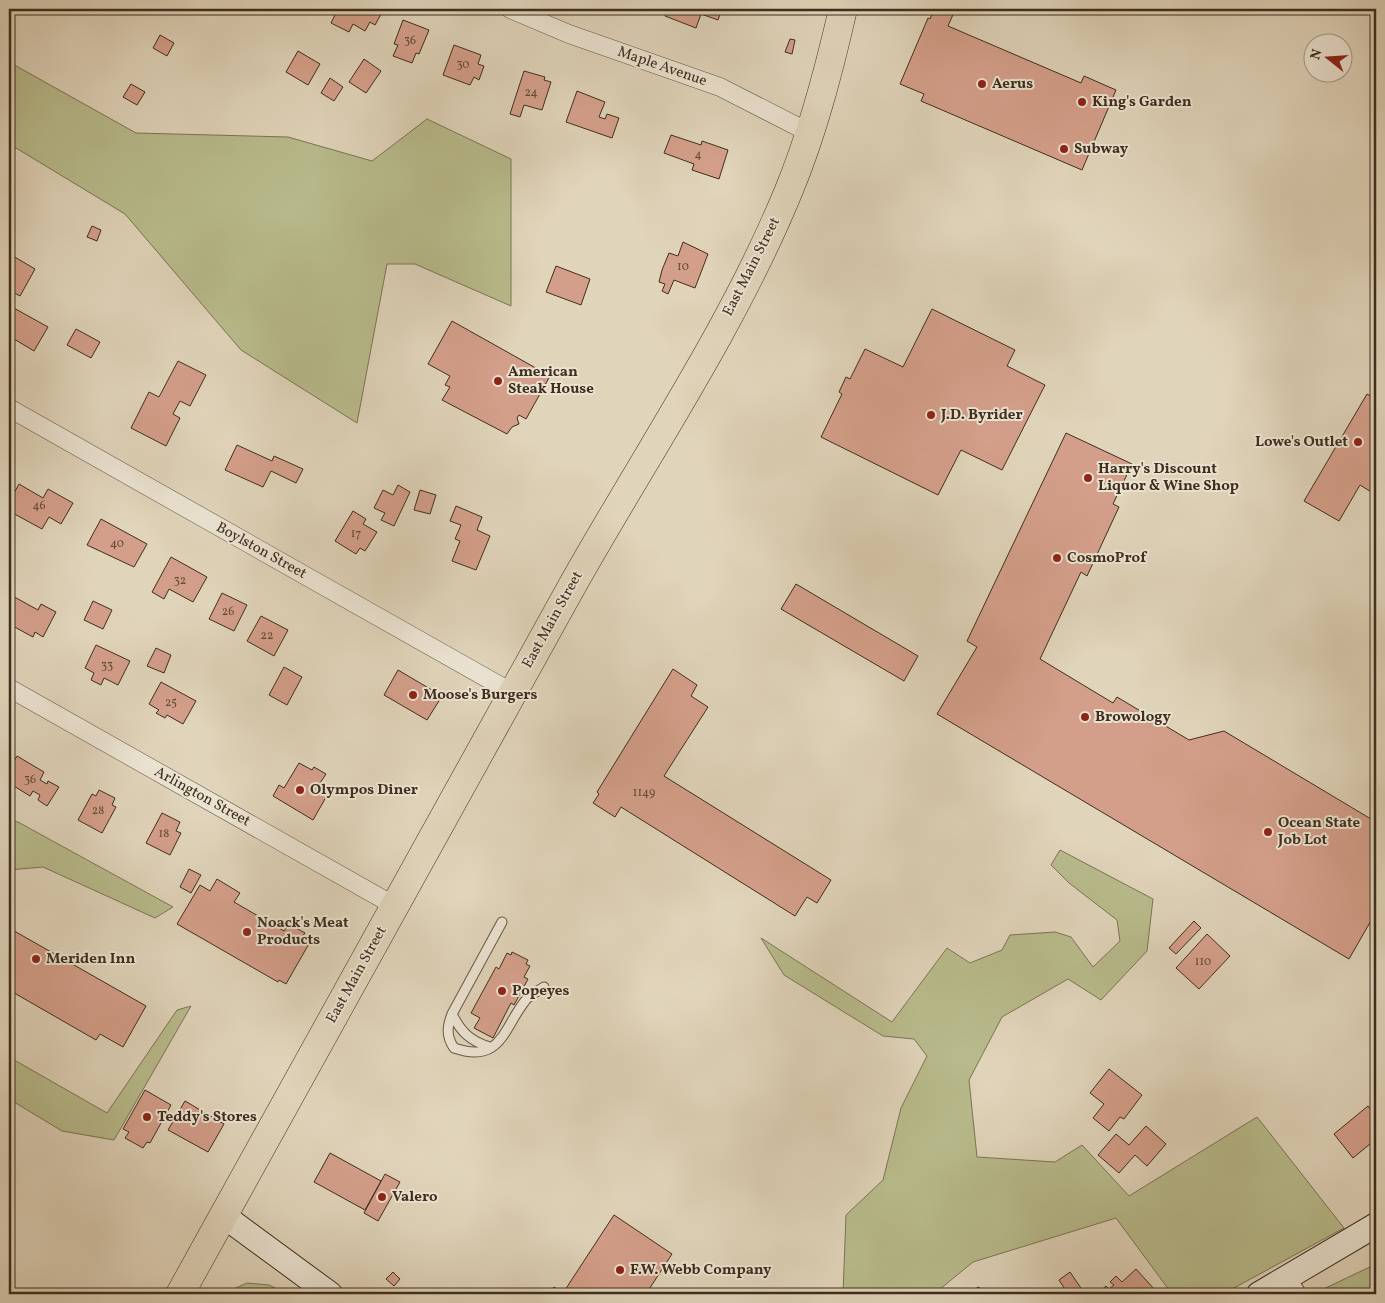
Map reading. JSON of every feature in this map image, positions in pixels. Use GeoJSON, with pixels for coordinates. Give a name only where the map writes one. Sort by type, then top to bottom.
{"type":"FeatureCollection","features":[{"type":"Feature","properties":{"kind":"main road","name":"East Main Street"},"geometry":{"type":"LineString","coordinates":[[180,1294],[513,693],[748,277],[790,188],[810,133],[826,81],[843,9]]}},
{"type":"Feature","properties":{"kind":"main road"},"geometry":{"type":"LineString","coordinates":[[224,1216],[330,1294]]}},
{"type":"Feature","properties":{"kind":"main road"},"geometry":{"type":"LineString","coordinates":[[1259,1294],[1296,1285],[1376,1225]]}},
{"type":"Feature","properties":{"kind":"street","name":"Maple Avenue"},"geometry":{"type":"LineString","coordinates":[[510,9],[570,34],[720,88],[810,133]]}},
{"type":"Feature","properties":{"kind":"street","name":"Boylston Street"},"geometry":{"type":"LineString","coordinates":[[9,408],[513,693]]}},
{"type":"Feature","properties":{"kind":"street","name":"Arlington Street"},"geometry":{"type":"LineString","coordinates":[[9,688],[395,906]]}},
{"type":"Feature","properties":{"kind":"lane"},"geometry":{"type":"LineString","coordinates":[[502,922],[452,1014],[448,1024],[447,1038],[454,1048],[473,1053],[500,1043],[526,999],[544,987]]}},
{"type":"Feature","properties":{"kind":"lane"},"geometry":{"type":"LineString","coordinates":[[452,1014],[460,1030],[469,1038],[490,1047]]}},
{"type":"Feature","properties":{"kind":"green space"},"geometry":{"type":"Polygon","coordinates":[[[9,62],[136,133],[288,137],[372,161],[427,119],[511,159],[511,306],[415,264],[387,264],[357,423],[241,350],[125,214],[16,148],[9,147],[9,62]]]}},
{"type":"Feature","properties":{"kind":"green space"},"geometry":{"type":"Polygon","coordinates":[[[9,820],[18,822],[173,907],[155,918],[43,867],[9,870],[9,820]]]}},
{"type":"Feature","properties":{"kind":"green space"},"geometry":{"type":"Polygon","coordinates":[[[1060,850],[1153,899],[1147,951],[1101,1000],[1068,979],[1002,1017],[969,1080],[977,1157],[1055,1162],[1082,1145],[1129,1196],[1257,1117],[1344,1228],[1223,1294],[1172,1294],[1116,1218],[973,1262],[934,1294],[843,1294],[846,1215],[883,1180],[901,1108],[927,1056],[914,1039],[883,1036],[784,975],[761,938],[892,1022],[947,948],[970,963],[1002,950],[1010,935],[1055,932],[1071,937],[1093,967],[1120,941],[1117,920],[1069,883],[1051,865],[1060,850]]]}},
{"type":"Feature","properties":{"kind":"green space"},"geometry":{"type":"Polygon","coordinates":[[[191,1006],[114,1140],[62,1131],[9,1099],[9,1057],[107,1113],[177,1010],[191,1006]]]}},
{"type":"Feature","properties":{"kind":"green space"},"geometry":{"type":"Polygon","coordinates":[[[1376,1264],[1376,1294],[1313,1294],[1376,1264]]]}},
{"type":"Feature","properties":{"kind":"green space"},"geometry":{"type":"Polygon","coordinates":[[[247,1283],[269,1285],[287,1294],[222,1294],[247,1283]]]}},
{"type":"Feature","properties":{"kind":"building"},"geometry":{"type":"Polygon","coordinates":[[[338,9],[384,9],[375,25],[370,22],[365,31],[353,24],[349,32],[331,23],[338,9]]]}},
{"type":"Feature","properties":{"kind":"building"},"geometry":{"type":"Polygon","coordinates":[[[668,9],[722,9],[718,20],[701,14],[696,28],[665,16],[668,9]]]}},
{"type":"Feature","properties":{"kind":"building"},"geometry":{"type":"Polygon","coordinates":[[[934,9],[955,10],[948,26],[1081,83],[1084,76],[1116,90],[1082,170],[921,101],[924,94],[900,84],[928,18],[930,19],[934,9]]]}},
{"type":"Feature","properties":{"kind":"building"},"geometry":{"type":"Polygon","coordinates":[[[403,20],[429,30],[419,54],[416,53],[412,63],[393,56],[398,45],[394,44],[403,20]]]}},
{"type":"Feature","properties":{"kind":"building"},"geometry":{"type":"Polygon","coordinates":[[[160,35],[174,43],[167,56],[153,48],[160,35]]]}},
{"type":"Feature","properties":{"kind":"building"},"geometry":{"type":"Polygon","coordinates":[[[790,39],[795,40],[792,54],[785,52],[790,39]]]}},
{"type":"Feature","properties":{"kind":"building"},"geometry":{"type":"Polygon","coordinates":[[[454,45],[481,55],[478,64],[484,66],[479,80],[474,77],[470,85],[443,75],[454,45]]]}},
{"type":"Feature","properties":{"kind":"building"},"geometry":{"type":"Polygon","coordinates":[[[298,51],[320,64],[308,85],[286,72],[298,51]]]}},
{"type":"Feature","properties":{"kind":"building"},"geometry":{"type":"Polygon","coordinates":[[[364,59],[381,71],[366,93],[349,82],[364,59]]]}},
{"type":"Feature","properties":{"kind":"building"},"geometry":{"type":"Polygon","coordinates":[[[524,71],[545,77],[544,80],[551,82],[542,110],[524,105],[520,117],[510,114],[524,71]]]}},
{"type":"Feature","properties":{"kind":"building"},"geometry":{"type":"Polygon","coordinates":[[[330,78],[343,87],[334,101],[321,93],[330,78]]]}},
{"type":"Feature","properties":{"kind":"building"},"geometry":{"type":"Polygon","coordinates":[[[131,84],[145,92],[137,105],[123,97],[131,84]]]}},
{"type":"Feature","properties":{"kind":"building"},"geometry":{"type":"Polygon","coordinates":[[[577,91],[605,102],[599,117],[605,119],[607,114],[619,118],[612,138],[566,122],[577,91]]]}},
{"type":"Feature","properties":{"kind":"building"},"geometry":{"type":"Polygon","coordinates":[[[671,135],[701,145],[702,141],[728,150],[719,179],[692,170],[694,164],[664,153],[671,135]]]}},
{"type":"Feature","properties":{"kind":"building"},"geometry":{"type":"Polygon","coordinates":[[[92,226],[101,230],[97,241],[87,237],[92,226]]]}},
{"type":"Feature","properties":{"kind":"building"},"geometry":{"type":"Polygon","coordinates":[[[683,242],[708,254],[695,288],[674,280],[668,294],[662,291],[665,284],[659,282],[662,270],[669,253],[678,256],[683,242]]]}},
{"type":"Feature","properties":{"kind":"building"},"geometry":{"type":"Polygon","coordinates":[[[13,256],[35,269],[20,296],[9,290],[9,263],[13,256]]]}},
{"type":"Feature","properties":{"kind":"building"},"geometry":{"type":"Polygon","coordinates":[[[556,266],[590,279],[581,305],[546,292],[556,266]]]}},
{"type":"Feature","properties":{"kind":"building"},"geometry":{"type":"Polygon","coordinates":[[[12,307],[48,327],[34,351],[9,336],[9,313],[12,307]]]}},
{"type":"Feature","properties":{"kind":"building","name":"J.D. Byrider"},"geometry":{"type":"Polygon","coordinates":[[[932,309],[1015,350],[1007,366],[1045,385],[1002,470],[961,450],[938,495],[821,437],[842,394],[839,392],[846,377],[850,379],[865,349],[903,367],[932,309]]]}},
{"type":"Feature","properties":{"kind":"building","name":"American Steak House"},"geometry":{"type":"Polygon","coordinates":[[[452,321],[550,376],[526,419],[519,415],[517,418],[519,424],[512,427],[507,434],[442,400],[450,387],[445,385],[450,376],[428,364],[452,321]]]}},
{"type":"Feature","properties":{"kind":"building"},"geometry":{"type":"Polygon","coordinates":[[[76,329],[100,342],[91,358],[67,345],[76,329]]]}},
{"type":"Feature","properties":{"kind":"building"},"geometry":{"type":"Polygon","coordinates":[[[178,361],[206,375],[190,406],[180,401],[173,414],[180,418],[166,446],[131,428],[149,392],[159,397],[178,361]]]}},
{"type":"Feature","properties":{"kind":"building","name":"Lowe's Outlet"},"geometry":{"type":"Polygon","coordinates":[[[1367,394],[1376,399],[1376,495],[1360,485],[1339,521],[1304,501],[1367,394]]]}},
{"type":"Feature","properties":{"kind":"building"},"geometry":{"type":"Polygon","coordinates":[[[1066,433],[1132,464],[1113,504],[1119,507],[1087,576],[1081,572],[1040,659],[1113,703],[1117,697],[1189,740],[1224,731],[1376,822],[1376,912],[1349,959],[937,714],[977,647],[967,641],[1066,433]]]}},
{"type":"Feature","properties":{"kind":"building"},"geometry":{"type":"Polygon","coordinates":[[[237,445],[272,461],[274,456],[303,469],[296,483],[271,471],[263,487],[225,470],[237,445]]]}},
{"type":"Feature","properties":{"kind":"building"},"geometry":{"type":"Polygon","coordinates":[[[19,484],[43,498],[48,489],[73,503],[61,524],[49,517],[42,529],[9,511],[9,502],[19,484]]]}},
{"type":"Feature","properties":{"kind":"building"},"geometry":{"type":"Polygon","coordinates":[[[398,485],[410,492],[394,526],[381,520],[385,513],[374,508],[383,490],[393,495],[398,485]]]}},
{"type":"Feature","properties":{"kind":"building"},"geometry":{"type":"Polygon","coordinates":[[[420,490],[436,495],[430,514],[414,510],[420,490]]]}},
{"type":"Feature","properties":{"kind":"building"},"geometry":{"type":"Polygon","coordinates":[[[456,506],[482,517],[477,530],[490,536],[476,570],[452,561],[460,541],[455,539],[461,525],[450,521],[456,506]]]}},
{"type":"Feature","properties":{"kind":"building"},"geometry":{"type":"Polygon","coordinates":[[[353,511],[366,519],[363,524],[377,532],[365,551],[360,548],[356,554],[335,541],[353,511]]]}},
{"type":"Feature","properties":{"kind":"building"},"geometry":{"type":"Polygon","coordinates":[[[101,519],[147,544],[134,567],[87,545],[101,519]]]}},
{"type":"Feature","properties":{"kind":"building"},"geometry":{"type":"Polygon","coordinates":[[[171,557],[207,577],[193,602],[169,589],[164,599],[152,592],[171,557]]]}},
{"type":"Feature","properties":{"kind":"building"},"geometry":{"type":"Polygon","coordinates":[[[796,584],[918,656],[904,681],[781,609],[796,584]]]}},
{"type":"Feature","properties":{"kind":"building"},"geometry":{"type":"Polygon","coordinates":[[[222,593],[247,605],[234,631],[209,619],[222,593]]]}},
{"type":"Feature","properties":{"kind":"building"},"geometry":{"type":"Polygon","coordinates":[[[9,594],[38,610],[41,604],[56,612],[43,637],[35,632],[33,637],[9,624],[9,594]]]}},
{"type":"Feature","properties":{"kind":"building"},"geometry":{"type":"Polygon","coordinates":[[[93,601],[112,610],[103,629],[84,620],[93,601]]]}},
{"type":"Feature","properties":{"kind":"building"},"geometry":{"type":"Polygon","coordinates":[[[261,616],[288,630],[274,656],[247,641],[261,616]]]}},
{"type":"Feature","properties":{"kind":"building"},"geometry":{"type":"Polygon","coordinates":[[[96,645],[130,661],[118,685],[104,678],[101,685],[91,680],[94,673],[85,668],[96,645]]]}},
{"type":"Feature","properties":{"kind":"building"},"geometry":{"type":"Polygon","coordinates":[[[156,648],[171,655],[164,673],[147,666],[156,648]]]}},
{"type":"Feature","properties":{"kind":"building"},"geometry":{"type":"Polygon","coordinates":[[[284,667],[302,677],[287,705],[269,695],[284,667]]]}},
{"type":"Feature","properties":{"kind":"building"},"geometry":{"type":"Polygon","coordinates":[[[673,669],[697,685],[691,696],[708,707],[664,776],[831,880],[817,903],[807,897],[795,916],[621,807],[615,817],[593,803],[599,794],[597,792],[673,669]]]}},
{"type":"Feature","properties":{"kind":"building","name":"Moose's Burgers"},"geometry":{"type":"Polygon","coordinates":[[[398,670],[442,696],[427,720],[384,695],[398,670]]]}},
{"type":"Feature","properties":{"kind":"building"},"geometry":{"type":"Polygon","coordinates":[[[161,682],[196,701],[183,724],[167,715],[165,718],[156,713],[159,710],[149,704],[161,682]]]}},
{"type":"Feature","properties":{"kind":"building"},"geometry":{"type":"Polygon","coordinates":[[[17,756],[44,772],[40,780],[47,784],[48,781],[59,787],[47,806],[38,800],[40,795],[33,791],[30,796],[9,783],[9,769],[17,756]]]}},
{"type":"Feature","properties":{"kind":"building","name":"Olympos Diner"},"geometry":{"type":"Polygon","coordinates":[[[299,763],[312,770],[314,767],[326,774],[318,786],[329,792],[313,820],[273,796],[279,785],[284,788],[299,763]]]}},
{"type":"Feature","properties":{"kind":"building"},"geometry":{"type":"Polygon","coordinates":[[[99,790],[115,798],[112,805],[116,807],[102,833],[78,820],[92,794],[96,796],[99,790]]]}},
{"type":"Feature","properties":{"kind":"building"},"geometry":{"type":"Polygon","coordinates":[[[162,813],[180,822],[176,831],[181,833],[170,855],[146,843],[162,813]]]}},
{"type":"Feature","properties":{"kind":"building"},"geometry":{"type":"Polygon","coordinates":[[[189,869],[201,875],[191,893],[180,887],[189,869]]]}},
{"type":"Feature","properties":{"kind":"building","name":"Noack's Meat Products"},"geometry":{"type":"Polygon","coordinates":[[[217,879],[240,893],[234,902],[284,931],[289,924],[305,933],[302,937],[310,942],[286,984],[279,980],[278,982],[177,924],[200,885],[210,891],[217,879]]]}},
{"type":"Feature","properties":{"kind":"building"},"geometry":{"type":"Polygon","coordinates":[[[1194,921],[1201,928],[1176,954],[1169,948],[1194,921]]]}},
{"type":"Feature","properties":{"kind":"building","name":"Meriden Inn"},"geometry":{"type":"Polygon","coordinates":[[[9,928],[146,1006],[123,1047],[100,1034],[96,1040],[9,990],[9,928]]]}},
{"type":"Feature","properties":{"kind":"building"},"geometry":{"type":"Polygon","coordinates":[[[1207,934],[1230,956],[1199,989],[1176,968],[1207,934]]]}},
{"type":"Feature","properties":{"kind":"building","name":"Popeyes"},"geometry":{"type":"Polygon","coordinates":[[[512,952],[528,960],[526,964],[530,966],[524,977],[528,979],[514,1005],[511,1003],[493,1038],[474,1028],[480,1018],[471,1013],[496,967],[499,969],[507,953],[511,955],[512,952]]]}},
{"type":"Feature","properties":{"kind":"building"},"geometry":{"type":"Polygon","coordinates":[[[1109,1069],[1142,1095],[1124,1119],[1120,1117],[1109,1131],[1093,1118],[1104,1104],[1090,1093],[1109,1069]]]}},
{"type":"Feature","properties":{"kind":"building","name":"Teddy's Stores"},"geometry":{"type":"Polygon","coordinates":[[[145,1090],[171,1105],[150,1143],[147,1142],[143,1148],[125,1138],[129,1132],[123,1129],[145,1090]]]}},
{"type":"Feature","properties":{"kind":"building"},"geometry":{"type":"Polygon","coordinates":[[[185,1101],[224,1124],[208,1152],[168,1130],[185,1101]]]}},
{"type":"Feature","properties":{"kind":"building"},"geometry":{"type":"Polygon","coordinates":[[[1368,1106],[1376,1116],[1376,1139],[1353,1158],[1334,1134],[1368,1106]]]}},
{"type":"Feature","properties":{"kind":"building"},"geometry":{"type":"Polygon","coordinates":[[[1146,1126],[1166,1144],[1147,1166],[1135,1155],[1119,1173],[1098,1155],[1116,1134],[1129,1145],[1146,1126]]]}},
{"type":"Feature","properties":{"kind":"building"},"geometry":{"type":"Polygon","coordinates":[[[330,1153],[381,1181],[365,1210],[314,1182],[330,1153]]]}},
{"type":"Feature","properties":{"kind":"building","name":"Valero"},"geometry":{"type":"Polygon","coordinates":[[[385,1174],[400,1182],[378,1221],[364,1213],[385,1174]]]}},
{"type":"Feature","properties":{"kind":"building","name":"F.W. Webb Company"},"geometry":{"type":"Polygon","coordinates":[[[614,1215],[672,1254],[646,1294],[549,1294],[554,1287],[563,1293],[614,1215]]]}},
{"type":"Feature","properties":{"kind":"building"},"geometry":{"type":"Polygon","coordinates":[[[1136,1269],[1154,1289],[1148,1294],[1097,1294],[1106,1286],[1109,1289],[1114,1285],[1110,1282],[1116,1276],[1122,1282],[1136,1269]]]}},
{"type":"Feature","properties":{"kind":"building"},"geometry":{"type":"Polygon","coordinates":[[[393,1272],[400,1279],[394,1286],[386,1279],[393,1272]]]}},
{"type":"Feature","properties":{"kind":"building"},"geometry":{"type":"Polygon","coordinates":[[[1070,1272],[1085,1294],[1068,1294],[1059,1280],[1070,1272]]]}},
{"type":"Feature","properties":{"kind":"building"},"geometry":{"type":"Polygon","coordinates":[[[979,1287],[983,1294],[966,1293],[979,1287]]]}},
{"type":"Feature","properties":{"kind":"place","name":"Aerus"},"geometry":{"type":"Point","coordinates":[982,84]}},
{"type":"Feature","properties":{"kind":"place","name":"King's Garden"},"geometry":{"type":"Point","coordinates":[1082,102]}},
{"type":"Feature","properties":{"kind":"place","name":"Subway"},"geometry":{"type":"Point","coordinates":[1064,149]}},
{"type":"Feature","properties":{"kind":"place","name":"American Steak House"},"geometry":{"type":"Point","coordinates":[498,381]}},
{"type":"Feature","properties":{"kind":"place","name":"J.D. Byrider"},"geometry":{"type":"Point","coordinates":[931,415]}},
{"type":"Feature","properties":{"kind":"place","name":"Lowe's Outlet"},"geometry":{"type":"Point","coordinates":[1358,442]}},
{"type":"Feature","properties":{"kind":"place","name":"Harry's Discount Liquor & Wine Shop"},"geometry":{"type":"Point","coordinates":[1088,478]}},
{"type":"Feature","properties":{"kind":"place","name":"CosmoProf"},"geometry":{"type":"Point","coordinates":[1057,558]}},
{"type":"Feature","properties":{"kind":"place","name":"Moose's Burgers"},"geometry":{"type":"Point","coordinates":[413,695]}},
{"type":"Feature","properties":{"kind":"place","name":"Browology"},"geometry":{"type":"Point","coordinates":[1085,717]}},
{"type":"Feature","properties":{"kind":"place","name":"Olympos Diner"},"geometry":{"type":"Point","coordinates":[300,790]}},
{"type":"Feature","properties":{"kind":"place","name":"Ocean State Job Lot"},"geometry":{"type":"Point","coordinates":[1268,832]}},
{"type":"Feature","properties":{"kind":"place","name":"Noack's Meat Products"},"geometry":{"type":"Point","coordinates":[247,932]}},
{"type":"Feature","properties":{"kind":"place","name":"Meriden Inn"},"geometry":{"type":"Point","coordinates":[36,959]}},
{"type":"Feature","properties":{"kind":"place","name":"Popeyes"},"geometry":{"type":"Point","coordinates":[502,991]}},
{"type":"Feature","properties":{"kind":"place","name":"Teddy's Stores"},"geometry":{"type":"Point","coordinates":[147,1117]}},
{"type":"Feature","properties":{"kind":"place","name":"Valero"},"geometry":{"type":"Point","coordinates":[382,1197]}},
{"type":"Feature","properties":{"kind":"place","name":"F.W. Webb Company"},"geometry":{"type":"Point","coordinates":[620,1270]}}]}
